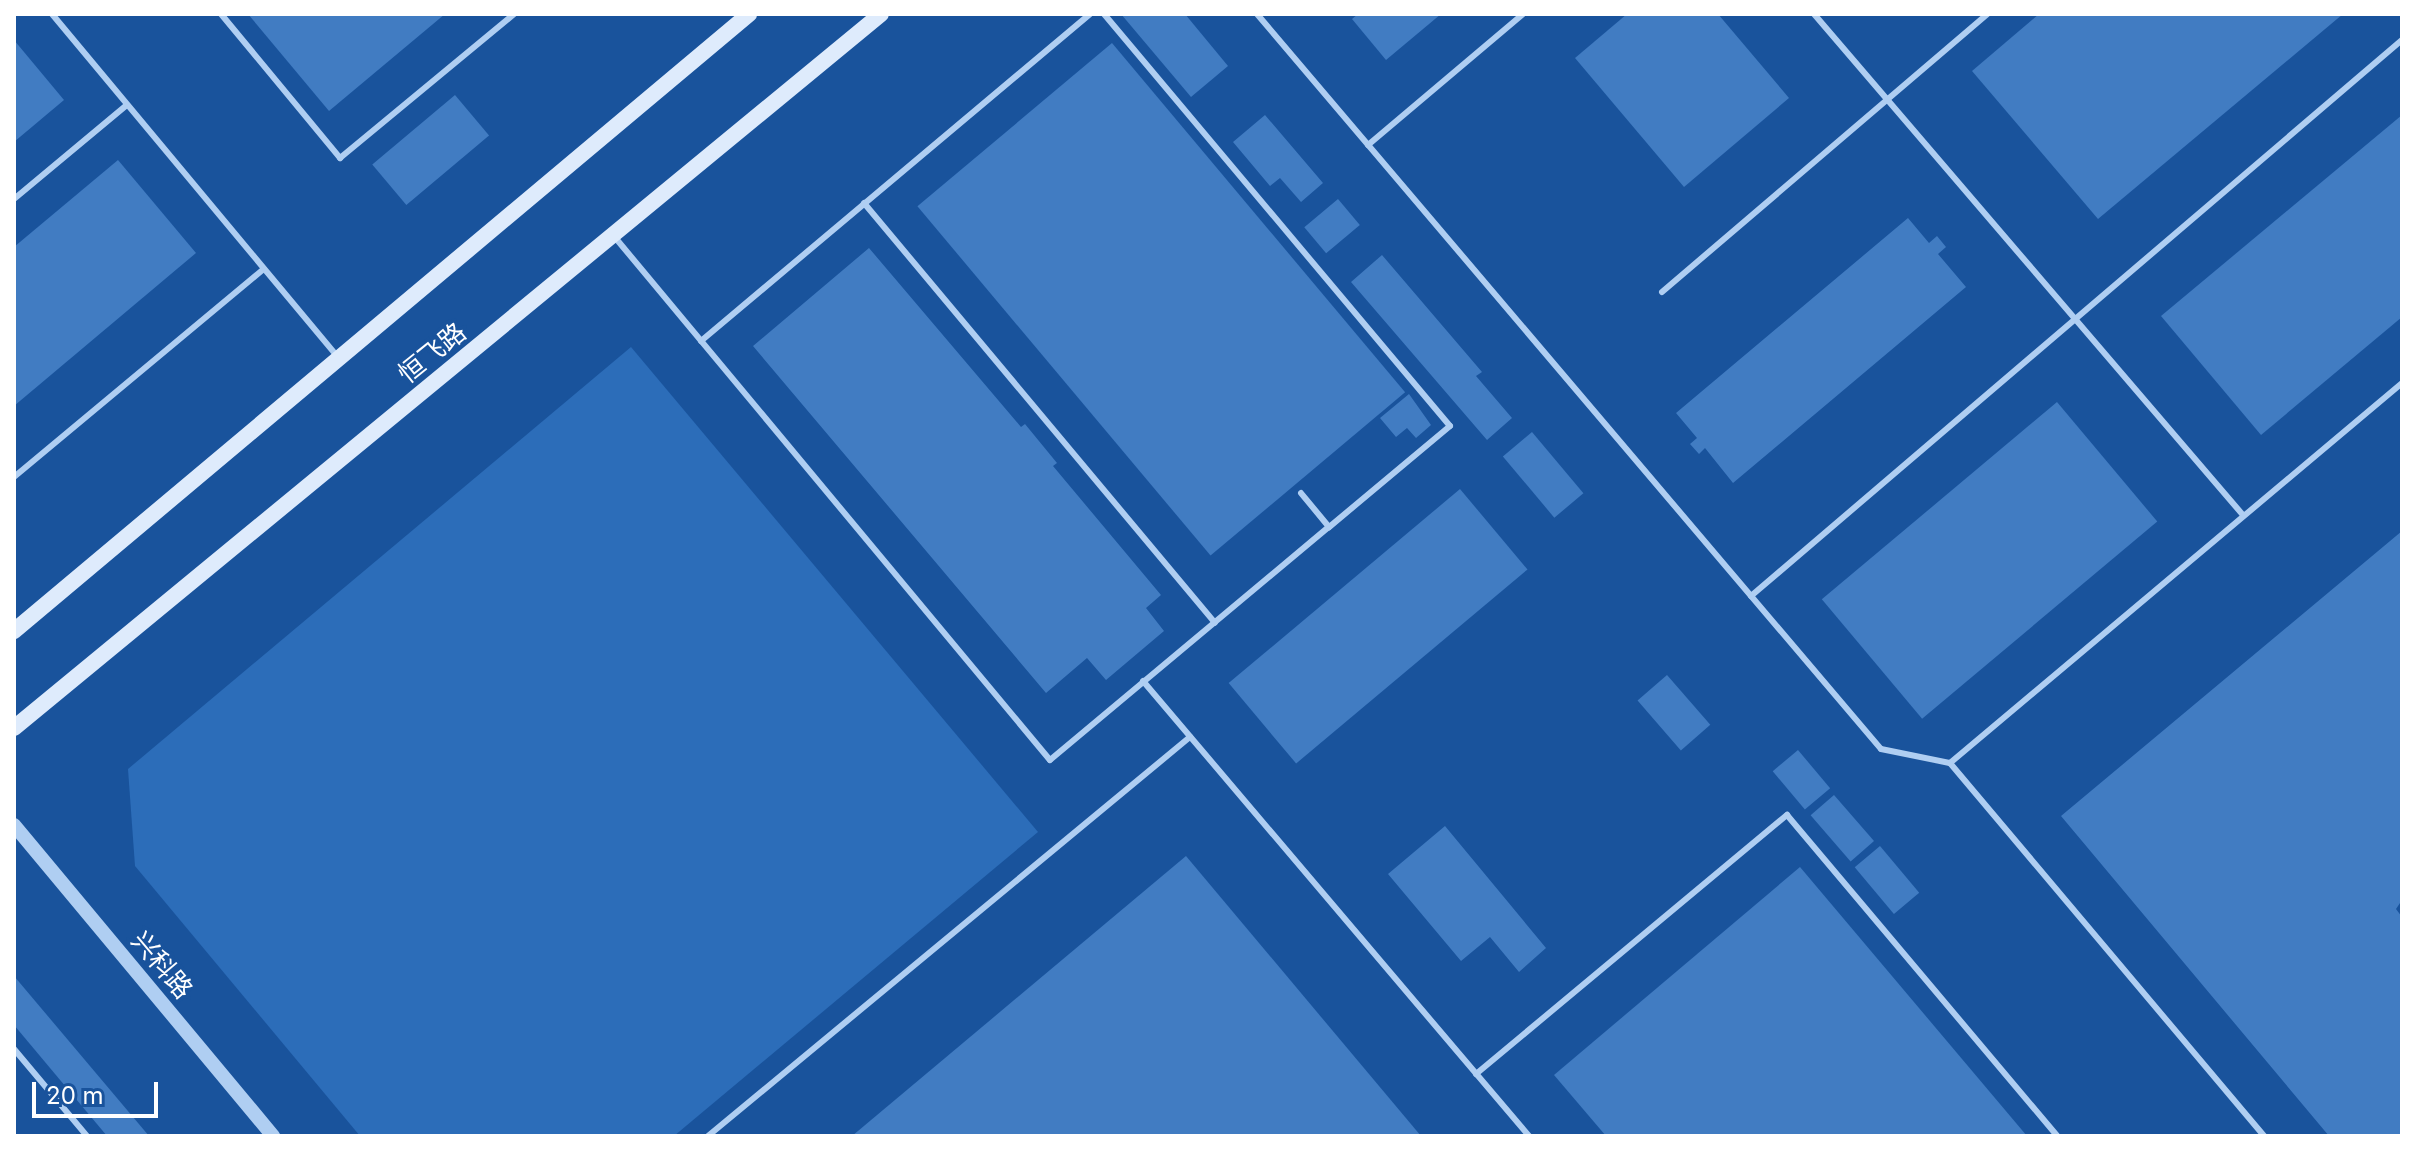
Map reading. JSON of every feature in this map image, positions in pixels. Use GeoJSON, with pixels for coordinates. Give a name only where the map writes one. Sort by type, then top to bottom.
{"type":"FeatureCollection","features":[{"type":"Feature","properties":{"kind":"main road"},"geometry":{"type":"LineString","coordinates":[[14,631],[749,14]]}},
{"type":"Feature","properties":{"kind":"main road","name":"恒飞路"},"geometry":{"type":"LineString","coordinates":[[14,728],[881,14]]}},
{"type":"Feature","properties":{"kind":"street","name":"兴科路"},"geometry":{"type":"LineString","coordinates":[[14,825],[273,1136]]}},
{"type":"Feature","properties":{"kind":"lane"},"geometry":{"type":"LineString","coordinates":[[52,14],[339,358]]}},
{"type":"Feature","properties":{"kind":"lane"},"geometry":{"type":"LineString","coordinates":[[221,14],[340,158],[514,14]]}},
{"type":"Feature","properties":{"kind":"lane"},"geometry":{"type":"LineString","coordinates":[[701,341],[1090,14]]}},
{"type":"Feature","properties":{"kind":"lane"},"geometry":{"type":"LineString","coordinates":[[613,235],[1050,760],[1450,426],[1104,14]]}},
{"type":"Feature","properties":{"kind":"lane"},"geometry":{"type":"LineString","coordinates":[[1257,14],[1881,749],[1950,763],[2264,1136]]}},
{"type":"Feature","properties":{"kind":"lane"},"geometry":{"type":"LineString","coordinates":[[1368,145],[1523,14]]}},
{"type":"Feature","properties":{"kind":"lane"},"geometry":{"type":"LineString","coordinates":[[1814,14],[2243,515]]}},
{"type":"Feature","properties":{"kind":"lane"},"geometry":{"type":"LineString","coordinates":[[1662,292],[1987,14]]}},
{"type":"Feature","properties":{"kind":"lane"},"geometry":{"type":"LineString","coordinates":[[1751,596],[2073,317],[2402,40]]}},
{"type":"Feature","properties":{"kind":"lane"},"geometry":{"type":"LineString","coordinates":[[14,199],[127,105]]}},
{"type":"Feature","properties":{"kind":"lane"},"geometry":{"type":"LineString","coordinates":[[864,203],[1215,623]]}},
{"type":"Feature","properties":{"kind":"lane"},"geometry":{"type":"LineString","coordinates":[[14,477],[264,269]]}},
{"type":"Feature","properties":{"kind":"lane"},"geometry":{"type":"LineString","coordinates":[[1950,763],[2402,383]]}},
{"type":"Feature","properties":{"kind":"lane"},"geometry":{"type":"LineString","coordinates":[[1301,493],[1329,527]]}},
{"type":"Feature","properties":{"kind":"lane"},"geometry":{"type":"LineString","coordinates":[[1143,681],[1529,1136]]}},
{"type":"Feature","properties":{"kind":"lane"},"geometry":{"type":"LineString","coordinates":[[708,1136],[1190,737]]}},
{"type":"Feature","properties":{"kind":"lane"},"geometry":{"type":"LineString","coordinates":[[1476,1074],[1787,815],[2057,1136]]}},
{"type":"Feature","properties":{"kind":"lane"},"geometry":{"type":"LineString","coordinates":[[14,1049],[87,1136]]}},
{"type":"Feature","properties":{"kind":"shaded area"},"geometry":{"type":"Polygon","coordinates":[[[631,347],[1038,832],[674,1136],[360,1136],[135,866],[128,769],[631,347]]]}},
{"type":"Feature","properties":{"kind":"building"},"geometry":{"type":"Polygon","coordinates":[[[248,14],[445,14],[329,111],[248,14]]]}},
{"type":"Feature","properties":{"kind":"building"},"geometry":{"type":"Polygon","coordinates":[[[1121,14],[1185,14],[1228,66],[1191,97],[1121,14]]]}},
{"type":"Feature","properties":{"kind":"building"},"geometry":{"type":"Polygon","coordinates":[[[1358,14],[1441,14],[1386,60],[1352,19],[1358,14]]]}},
{"type":"Feature","properties":{"kind":"building"},"geometry":{"type":"Polygon","coordinates":[[[1627,14],[1718,14],[1789,98],[1684,187],[1575,58],[1627,14]]]}},
{"type":"Feature","properties":{"kind":"building"},"geometry":{"type":"Polygon","coordinates":[[[2039,14],[2343,14],[2098,219],[1972,71],[2039,14]]]}},
{"type":"Feature","properties":{"kind":"building"},"geometry":{"type":"Polygon","coordinates":[[[14,40],[64,100],[14,142],[14,40]]]}},
{"type":"Feature","properties":{"kind":"building"},"geometry":{"type":"Polygon","coordinates":[[[1112,43],[1405,392],[1211,556],[917,206],[1112,43]]]}},
{"type":"Feature","properties":{"kind":"building"},"geometry":{"type":"Polygon","coordinates":[[[455,95],[489,136],[406,205],[372,164],[455,95]]]}},
{"type":"Feature","properties":{"kind":"building"},"geometry":{"type":"Polygon","coordinates":[[[1265,115],[1323,183],[1301,202],[1280,178],[1270,186],[1233,142],[1265,115]]]}},
{"type":"Feature","properties":{"kind":"building"},"geometry":{"type":"Polygon","coordinates":[[[2402,115],[2402,317],[2261,435],[2161,316],[2402,115]]]}},
{"type":"Feature","properties":{"kind":"building"},"geometry":{"type":"Polygon","coordinates":[[[118,160],[196,253],[14,406],[14,247],[118,160]]]}},
{"type":"Feature","properties":{"kind":"building"},"geometry":{"type":"Polygon","coordinates":[[[1338,199],[1360,225],[1326,253],[1304,227],[1338,199]]]}},
{"type":"Feature","properties":{"kind":"building"},"geometry":{"type":"Polygon","coordinates":[[[1908,218],[1929,243],[1937,236],[1946,247],[1938,254],[1966,287],[1733,483],[1705,448],[1699,454],[1690,444],[1697,438],[1676,413],[1908,218]]]}},
{"type":"Feature","properties":{"kind":"building"},"geometry":{"type":"Polygon","coordinates":[[[869,248],[1021,427],[1025,424],[1057,463],[1053,466],[1161,595],[1146,608],[1164,631],[1106,680],[1087,658],[1046,693],[753,346],[869,248]]]}},
{"type":"Feature","properties":{"kind":"building"},"geometry":{"type":"Polygon","coordinates":[[[1382,255],[1482,372],[1476,376],[1512,418],[1487,440],[1351,282],[1382,255]]]}},
{"type":"Feature","properties":{"kind":"building"},"geometry":{"type":"Polygon","coordinates":[[[1409,394],[1431,425],[1416,438],[1407,428],[1396,437],[1380,418],[1409,394]]]}},
{"type":"Feature","properties":{"kind":"building"},"geometry":{"type":"Polygon","coordinates":[[[2057,402],[2157,522],[1922,719],[1822,599],[2057,402]]]}},
{"type":"Feature","properties":{"kind":"building"},"geometry":{"type":"Polygon","coordinates":[[[1532,432],[1583,493],[1554,518],[1503,456],[1532,432]]]}},
{"type":"Feature","properties":{"kind":"building"},"geometry":{"type":"Polygon","coordinates":[[[1460,489],[1527,569],[1296,764],[1229,683],[1460,489]]]}},
{"type":"Feature","properties":{"kind":"building"},"geometry":{"type":"Polygon","coordinates":[[[2402,531],[2402,900],[2396,909],[2402,917],[2402,1136],[2329,1136],[2061,816],[2402,531]]]}},
{"type":"Feature","properties":{"kind":"building"},"geometry":{"type":"Polygon","coordinates":[[[1667,675],[1710,725],[1681,750],[1638,701],[1667,675]]]}},
{"type":"Feature","properties":{"kind":"building"},"geometry":{"type":"Polygon","coordinates":[[[1798,750],[1830,788],[1805,810],[1773,771],[1798,750]]]}},
{"type":"Feature","properties":{"kind":"building"},"geometry":{"type":"Polygon","coordinates":[[[1834,795],[1874,841],[1851,861],[1811,815],[1834,795]]]}},
{"type":"Feature","properties":{"kind":"building"},"geometry":{"type":"Polygon","coordinates":[[[1445,826],[1546,948],[1519,972],[1490,937],[1461,961],[1388,874],[1445,826]]]}},
{"type":"Feature","properties":{"kind":"building"},"geometry":{"type":"Polygon","coordinates":[[[1880,846],[1919,893],[1894,914],[1855,867],[1880,846]]]}},
{"type":"Feature","properties":{"kind":"building"},"geometry":{"type":"Polygon","coordinates":[[[1186,856],[1421,1136],[852,1136],[1186,856]]]}},
{"type":"Feature","properties":{"kind":"building"},"geometry":{"type":"Polygon","coordinates":[[[1800,867],[2027,1136],[1606,1136],[1554,1075],[1800,867]]]}},
{"type":"Feature","properties":{"kind":"building"},"geometry":{"type":"Polygon","coordinates":[[[14,976],[149,1136],[107,1136],[14,1025],[14,976]]]}}]}
